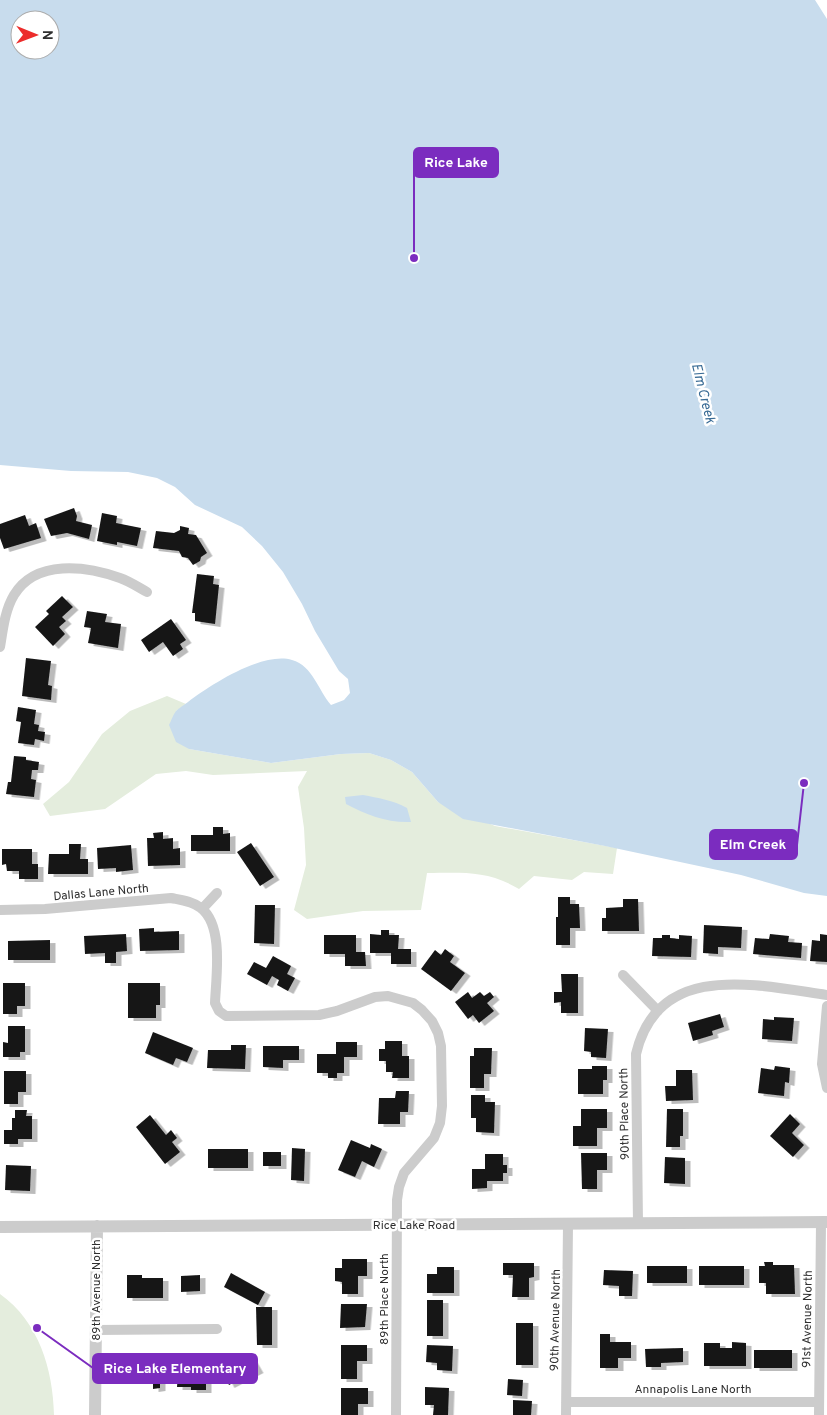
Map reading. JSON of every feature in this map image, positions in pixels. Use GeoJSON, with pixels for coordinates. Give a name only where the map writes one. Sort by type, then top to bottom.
{"type":"FeatureCollection","features":[{"type":"Feature","properties":{"kind":"street"},"geometry":{"type":"LineString","coordinates":[[0,646],[8,608],[15,594],[24,583],[37,574],[65,568],[89,571],[120,578],[147,592]]}},
{"type":"Feature","properties":{"kind":"street"},"geometry":{"type":"LineString","coordinates":[[202,909],[217,893]]}},
{"type":"Feature","properties":{"kind":"street","name":"Dallas Lane North"},"geometry":{"type":"LineString","coordinates":[[0,910],[45,909],[171,898],[184,900],[202,909]]}},
{"type":"Feature","properties":{"kind":"street","name":"89th Place North"},"geometry":{"type":"LineString","coordinates":[[202,909],[211,924],[216,938],[215,1003],[226,1016],[319,1015],[337,1011],[375,996],[388,996],[412,1003],[422,1010],[432,1021],[438,1033],[441,1046],[442,1106],[440,1123],[434,1138],[404,1173],[398,1194],[396,1415]]}},
{"type":"Feature","properties":{"kind":"street"},"geometry":{"type":"LineString","coordinates":[[623,975],[658,1010],[682,993],[702,986],[724,984],[744,984],[827,995]]}},
{"type":"Feature","properties":{"kind":"street"},"geometry":{"type":"LineString","coordinates":[[827,1006],[822,1064],[827,1088]]}},
{"type":"Feature","properties":{"kind":"street","name":"90th Place North"},"geometry":{"type":"LineString","coordinates":[[638,1224],[636,1054],[640,1038],[658,1010]]}},
{"type":"Feature","properties":{"kind":"street","name":"Rice Lake Road"},"geometry":{"type":"LineString","coordinates":[[0,1227],[824,1223]]}},
{"type":"Feature","properties":{"kind":"street","name":"91st Avenue North"},"geometry":{"type":"LineString","coordinates":[[819,1415],[824,1223]]}},
{"type":"Feature","properties":{"kind":"street","name":"90th Avenue North"},"geometry":{"type":"LineString","coordinates":[[566,1415],[568,1224]]}},
{"type":"Feature","properties":{"kind":"street","name":"89th Avenue North"},"geometry":{"type":"LineString","coordinates":[[95,1415],[97,1226]]}},
{"type":"Feature","properties":{"kind":"street"},"geometry":{"type":"LineString","coordinates":[[96,1330],[217,1329]]}},
{"type":"Feature","properties":{"kind":"street","name":"Annapolis Lane North"},"geometry":{"type":"LineString","coordinates":[[566,1402],[819,1402]]}},
{"type":"Feature","properties":{"kind":"green space"},"geometry":{"type":"Polygon","coordinates":[[[167,696],[186,704],[176,711],[189,749],[271,763],[341,754],[369,753],[391,760],[412,772],[438,802],[495,826],[617,848],[613,874],[584,872],[572,880],[534,876],[519,889],[496,878],[474,874],[427,873],[421,910],[363,911],[307,919],[294,910],[306,865],[304,828],[298,787],[307,771],[213,775],[186,771],[156,774],[105,809],[50,816],[43,804],[69,782],[102,734],[130,711],[167,696]]]}},
{"type":"Feature","properties":{"kind":"green space"},"geometry":{"type":"Polygon","coordinates":[[[0,1294],[25,1318],[34,1332],[47,1364],[51,1381],[54,1415],[0,1415],[0,1294]]]}},
{"type":"Feature","properties":{"kind":"water"},"geometry":{"type":"Polygon","coordinates":[[[0,0],[815,0],[827,19],[827,896],[804,893],[741,875],[605,846],[463,819],[438,802],[412,772],[391,760],[369,753],[341,754],[271,763],[189,749],[176,742],[169,725],[176,711],[209,687],[252,665],[267,660],[280,659],[299,663],[310,673],[331,705],[344,700],[350,693],[348,679],[339,671],[283,572],[262,546],[242,527],[195,505],[175,487],[157,478],[128,472],[71,471],[0,465],[0,0]]]}},
{"type":"Feature","properties":{"kind":"water"},"geometry":{"type":"Polygon","coordinates":[[[363,795],[402,805],[407,808],[411,822],[377,817],[346,804],[345,797],[363,795]]]}},
{"type":"Feature","properties":{"kind":"building"},"geometry":{"type":"Polygon","coordinates":[[[74,508],[77,516],[76,521],[92,525],[89,539],[67,533],[51,536],[44,519],[74,508]]]}},
{"type":"Feature","properties":{"kind":"building"},"geometry":{"type":"Polygon","coordinates":[[[102,513],[117,516],[116,523],[141,528],[137,546],[97,541],[102,513]]]}},
{"type":"Feature","properties":{"kind":"building"},"geometry":{"type":"Polygon","coordinates":[[[25,515],[29,526],[36,523],[41,538],[4,549],[0,538],[0,524],[25,515]]]}},
{"type":"Feature","properties":{"kind":"building"},"geometry":{"type":"Polygon","coordinates":[[[180,526],[189,528],[188,534],[196,535],[207,553],[201,557],[200,561],[193,565],[188,558],[182,557],[179,551],[153,548],[156,531],[174,533],[180,530],[180,526]]]}},
{"type":"Feature","properties":{"kind":"building"},"geometry":{"type":"Polygon","coordinates":[[[197,574],[214,576],[213,584],[219,585],[215,624],[195,621],[195,613],[192,613],[197,574]]]}},
{"type":"Feature","properties":{"kind":"building"},"geometry":{"type":"Polygon","coordinates":[[[62,596],[73,607],[62,617],[66,621],[59,627],[65,634],[53,646],[35,627],[49,614],[46,611],[62,596]]]}},
{"type":"Feature","properties":{"kind":"building"},"geometry":{"type":"Polygon","coordinates":[[[87,611],[107,614],[105,622],[121,624],[118,648],[88,643],[91,628],[84,627],[87,611]]]}},
{"type":"Feature","properties":{"kind":"building"},"geometry":{"type":"Polygon","coordinates":[[[171,619],[186,640],[180,644],[183,649],[173,656],[163,642],[149,652],[141,640],[171,619]]]}},
{"type":"Feature","properties":{"kind":"building"},"geometry":{"type":"Polygon","coordinates":[[[26,658],[51,661],[48,685],[52,686],[51,700],[22,696],[26,658]]]}},
{"type":"Feature","properties":{"kind":"building"},"geometry":{"type":"Polygon","coordinates":[[[18,707],[36,710],[34,724],[39,725],[38,731],[45,732],[44,741],[35,739],[34,745],[18,743],[21,722],[16,721],[18,707]]]}},
{"type":"Feature","properties":{"kind":"building"},"geometry":{"type":"Polygon","coordinates":[[[14,756],[26,757],[26,760],[39,762],[38,770],[32,770],[31,779],[36,780],[34,797],[6,794],[8,782],[11,782],[14,756]]]}},
{"type":"Feature","properties":{"kind":"building"},"geometry":{"type":"Polygon","coordinates":[[[213,827],[223,827],[223,834],[230,833],[230,851],[191,851],[191,835],[213,835],[213,827]]]}},
{"type":"Feature","properties":{"kind":"building"},"geometry":{"type":"Polygon","coordinates":[[[163,832],[163,839],[173,838],[173,849],[180,848],[180,865],[148,866],[147,838],[154,838],[153,833],[163,832]]]}},
{"type":"Feature","properties":{"kind":"building"},"geometry":{"type":"Polygon","coordinates":[[[251,843],[274,877],[260,886],[237,852],[251,843]]]}},
{"type":"Feature","properties":{"kind":"building"},"geometry":{"type":"Polygon","coordinates":[[[69,844],[81,844],[80,859],[88,859],[88,874],[48,874],[49,854],[69,854],[69,844]]]}},
{"type":"Feature","properties":{"kind":"building"},"geometry":{"type":"Polygon","coordinates":[[[131,845],[133,870],[116,872],[116,868],[98,869],[97,848],[131,845]]]}},
{"type":"Feature","properties":{"kind":"building"},"geometry":{"type":"Polygon","coordinates":[[[2,849],[32,849],[32,864],[38,864],[38,879],[19,879],[19,871],[7,871],[6,864],[2,865],[2,849]]]}},
{"type":"Feature","properties":{"kind":"building"},"geometry":{"type":"Polygon","coordinates":[[[558,897],[570,897],[570,904],[579,904],[580,928],[570,928],[570,945],[556,945],[558,897]]]}},
{"type":"Feature","properties":{"kind":"building"},"geometry":{"type":"Polygon","coordinates":[[[623,899],[638,899],[639,931],[602,931],[602,918],[606,918],[606,908],[623,907],[623,899]]]}},
{"type":"Feature","properties":{"kind":"building"},"geometry":{"type":"Polygon","coordinates":[[[255,905],[275,905],[274,944],[254,943],[255,905]]]}},
{"type":"Feature","properties":{"kind":"building"},"geometry":{"type":"Polygon","coordinates":[[[704,925],[742,927],[741,948],[718,947],[718,954],[703,953],[704,925]]]}},
{"type":"Feature","properties":{"kind":"building"},"geometry":{"type":"Polygon","coordinates":[[[154,928],[154,932],[179,931],[179,950],[140,951],[139,929],[154,928]]]}},
{"type":"Feature","properties":{"kind":"building"},"geometry":{"type":"Polygon","coordinates":[[[381,930],[389,930],[389,935],[399,935],[398,949],[411,949],[411,964],[391,964],[391,953],[370,953],[370,934],[381,935],[381,930]]]}},
{"type":"Feature","properties":{"kind":"building"},"geometry":{"type":"Polygon","coordinates":[[[126,934],[127,951],[116,952],[116,963],[105,963],[105,953],[85,954],[84,936],[126,934]]]}},
{"type":"Feature","properties":{"kind":"building"},"geometry":{"type":"Polygon","coordinates":[[[770,934],[789,936],[788,942],[802,943],[801,958],[753,954],[755,938],[769,939],[770,934]]]}},
{"type":"Feature","properties":{"kind":"building"},"geometry":{"type":"Polygon","coordinates":[[[820,934],[827,935],[827,962],[810,961],[812,940],[820,941],[820,934]]]}},
{"type":"Feature","properties":{"kind":"building"},"geometry":{"type":"Polygon","coordinates":[[[324,935],[356,935],[356,952],[365,952],[366,966],[345,966],[345,954],[324,954],[324,935]]]}},
{"type":"Feature","properties":{"kind":"building"},"geometry":{"type":"Polygon","coordinates":[[[662,935],[670,935],[670,938],[679,939],[679,935],[692,936],[691,957],[652,956],[653,938],[662,938],[662,935]]]}},
{"type":"Feature","properties":{"kind":"building"},"geometry":{"type":"Polygon","coordinates":[[[50,940],[50,960],[8,960],[8,941],[50,940]]]}},
{"type":"Feature","properties":{"kind":"building"},"geometry":{"type":"Polygon","coordinates":[[[445,949],[454,956],[450,962],[465,973],[451,991],[421,969],[435,950],[441,955],[445,949]]]}},
{"type":"Feature","properties":{"kind":"building"},"geometry":{"type":"Polygon","coordinates":[[[273,956],[291,966],[287,974],[295,978],[288,991],[277,985],[279,980],[272,976],[267,985],[247,974],[254,962],[266,968],[273,956]]]}},
{"type":"Feature","properties":{"kind":"building"},"geometry":{"type":"Polygon","coordinates":[[[561,974],[578,974],[578,1013],[561,1013],[561,1002],[554,1003],[554,992],[562,992],[561,974]]]}},
{"type":"Feature","properties":{"kind":"building"},"geometry":{"type":"Polygon","coordinates":[[[3,983],[25,983],[25,1006],[17,1006],[17,1014],[3,1014],[3,983]]]}},
{"type":"Feature","properties":{"kind":"building"},"geometry":{"type":"Polygon","coordinates":[[[128,983],[160,983],[160,1005],[156,1005],[156,1018],[128,1018],[128,983]]]}},
{"type":"Feature","properties":{"kind":"building"},"geometry":{"type":"Polygon","coordinates":[[[468,992],[472,998],[480,992],[484,996],[490,992],[494,997],[487,1003],[494,1011],[479,1023],[473,1015],[468,1019],[455,1002],[468,992]]]}},
{"type":"Feature","properties":{"kind":"building"},"geometry":{"type":"Polygon","coordinates":[[[720,1014],[724,1027],[712,1031],[713,1035],[693,1041],[688,1023],[720,1014]]]}},
{"type":"Feature","properties":{"kind":"building"},"geometry":{"type":"Polygon","coordinates":[[[774,1017],[794,1018],[792,1041],[762,1039],[763,1019],[774,1020],[774,1017]]]}},
{"type":"Feature","properties":{"kind":"building"},"geometry":{"type":"Polygon","coordinates":[[[8,1026],[25,1026],[25,1052],[20,1052],[20,1057],[3,1057],[3,1042],[8,1043],[8,1026]]]}},
{"type":"Feature","properties":{"kind":"building"},"geometry":{"type":"Polygon","coordinates":[[[585,1028],[608,1029],[606,1058],[591,1057],[591,1052],[584,1051],[585,1028]]]}},
{"type":"Feature","properties":{"kind":"building"},"geometry":{"type":"Polygon","coordinates":[[[153,1032],[193,1048],[187,1062],[176,1058],[173,1065],[145,1053],[153,1032]]]}},
{"type":"Feature","properties":{"kind":"building"},"geometry":{"type":"Polygon","coordinates":[[[385,1041],[402,1041],[402,1056],[409,1056],[409,1078],[392,1078],[393,1072],[386,1072],[386,1061],[379,1061],[379,1049],[385,1049],[385,1041]]]}},
{"type":"Feature","properties":{"kind":"building"},"geometry":{"type":"Polygon","coordinates":[[[336,1042],[357,1042],[357,1057],[344,1057],[344,1073],[337,1073],[337,1078],[328,1078],[328,1073],[317,1073],[317,1054],[336,1054],[336,1042]]]}},
{"type":"Feature","properties":{"kind":"building"},"geometry":{"type":"Polygon","coordinates":[[[231,1045],[246,1045],[245,1069],[207,1068],[208,1050],[231,1050],[231,1045]]]}},
{"type":"Feature","properties":{"kind":"building"},"geometry":{"type":"Polygon","coordinates":[[[263,1046],[299,1046],[299,1060],[283,1060],[283,1068],[263,1067],[263,1046]]]}},
{"type":"Feature","properties":{"kind":"building"},"geometry":{"type":"Polygon","coordinates":[[[474,1048],[492,1048],[491,1074],[484,1074],[484,1088],[470,1088],[470,1056],[474,1056],[474,1048]]]}},
{"type":"Feature","properties":{"kind":"building"},"geometry":{"type":"Polygon","coordinates":[[[592,1066],[607,1066],[607,1080],[603,1080],[603,1094],[578,1094],[578,1069],[592,1069],[592,1066]]]}},
{"type":"Feature","properties":{"kind":"building"},"geometry":{"type":"Polygon","coordinates":[[[775,1066],[790,1068],[789,1083],[785,1082],[784,1096],[758,1093],[761,1068],[774,1070],[775,1066]]]}},
{"type":"Feature","properties":{"kind":"building"},"geometry":{"type":"Polygon","coordinates":[[[676,1070],[692,1070],[693,1100],[666,1101],[665,1086],[676,1086],[676,1070]]]}},
{"type":"Feature","properties":{"kind":"building"},"geometry":{"type":"Polygon","coordinates":[[[4,1071],[26,1071],[26,1092],[18,1092],[18,1104],[4,1104],[4,1071]]]}},
{"type":"Feature","properties":{"kind":"building"},"geometry":{"type":"Polygon","coordinates":[[[396,1091],[409,1091],[408,1112],[400,1112],[400,1124],[378,1124],[379,1098],[395,1098],[396,1091]]]}},
{"type":"Feature","properties":{"kind":"building"},"geometry":{"type":"Polygon","coordinates":[[[471,1095],[485,1095],[485,1102],[495,1102],[494,1133],[476,1132],[476,1118],[471,1118],[471,1095]]]}},
{"type":"Feature","properties":{"kind":"building"},"geometry":{"type":"Polygon","coordinates":[[[581,1109],[607,1109],[607,1128],[597,1128],[597,1146],[573,1146],[573,1126],[581,1126],[581,1109]]]}},
{"type":"Feature","properties":{"kind":"building"},"geometry":{"type":"Polygon","coordinates":[[[667,1109],[683,1109],[683,1136],[680,1136],[680,1147],[666,1147],[667,1109]]]}},
{"type":"Feature","properties":{"kind":"building"},"geometry":{"type":"Polygon","coordinates":[[[15,1110],[27,1110],[26,1116],[32,1116],[32,1139],[18,1139],[18,1144],[4,1144],[4,1130],[12,1130],[12,1118],[15,1118],[15,1110]]]}},
{"type":"Feature","properties":{"kind":"building"},"geometry":{"type":"Polygon","coordinates":[[[790,1114],[800,1124],[792,1133],[804,1145],[793,1157],[770,1136],[790,1114]]]}},
{"type":"Feature","properties":{"kind":"building"},"geometry":{"type":"Polygon","coordinates":[[[150,1115],[166,1135],[171,1130],[177,1138],[172,1142],[180,1152],[165,1164],[136,1127],[150,1115]]]}},
{"type":"Feature","properties":{"kind":"building"},"geometry":{"type":"Polygon","coordinates":[[[351,1140],[370,1148],[371,1144],[382,1149],[374,1167],[362,1161],[355,1177],[338,1170],[351,1140]]]}},
{"type":"Feature","properties":{"kind":"building"},"geometry":{"type":"Polygon","coordinates":[[[292,1148],[305,1149],[304,1181],[291,1180],[292,1148]]]}},
{"type":"Feature","properties":{"kind":"building"},"geometry":{"type":"Polygon","coordinates":[[[208,1149],[248,1149],[248,1168],[208,1168],[208,1149]]]}},
{"type":"Feature","properties":{"kind":"building"},"geometry":{"type":"Polygon","coordinates":[[[263,1152],[281,1152],[281,1166],[263,1166],[263,1152]]]}},
{"type":"Feature","properties":{"kind":"building"},"geometry":{"type":"Polygon","coordinates":[[[581,1153],[607,1153],[607,1170],[597,1170],[597,1189],[582,1189],[581,1153]]]}},
{"type":"Feature","properties":{"kind":"building"},"geometry":{"type":"Polygon","coordinates":[[[485,1154],[503,1154],[503,1165],[507,1165],[507,1173],[503,1173],[503,1181],[487,1181],[487,1188],[472,1189],[472,1169],[485,1169],[485,1154]]]}},
{"type":"Feature","properties":{"kind":"building"},"geometry":{"type":"Polygon","coordinates":[[[665,1157],[685,1158],[685,1184],[664,1183],[665,1157]]]}},
{"type":"Feature","properties":{"kind":"building"},"geometry":{"type":"Polygon","coordinates":[[[6,1165],[31,1166],[30,1191],[5,1190],[6,1165]]]}},
{"type":"Feature","properties":{"kind":"building"},"geometry":{"type":"Polygon","coordinates":[[[342,1259],[367,1259],[367,1276],[358,1276],[358,1294],[342,1294],[342,1282],[335,1281],[335,1268],[342,1268],[342,1259]]]}},
{"type":"Feature","properties":{"kind":"building"},"geometry":{"type":"Polygon","coordinates":[[[764,1262],[773,1262],[773,1265],[794,1265],[795,1294],[766,1294],[766,1283],[759,1283],[759,1266],[765,1266],[764,1262]]]}},
{"type":"Feature","properties":{"kind":"building"},"geometry":{"type":"Polygon","coordinates":[[[503,1263],[534,1263],[534,1277],[529,1278],[529,1297],[512,1297],[513,1275],[503,1275],[503,1263]]]}},
{"type":"Feature","properties":{"kind":"building"},"geometry":{"type":"Polygon","coordinates":[[[647,1266],[687,1266],[687,1283],[647,1283],[647,1266]]]}},
{"type":"Feature","properties":{"kind":"building"},"geometry":{"type":"Polygon","coordinates":[[[699,1266],[744,1266],[744,1285],[699,1285],[699,1266]]]}},
{"type":"Feature","properties":{"kind":"building"},"geometry":{"type":"Polygon","coordinates":[[[437,1267],[454,1267],[454,1293],[427,1293],[427,1274],[437,1274],[437,1267]]]}},
{"type":"Feature","properties":{"kind":"building"},"geometry":{"type":"Polygon","coordinates":[[[604,1270],[633,1271],[632,1296],[619,1296],[619,1286],[603,1285],[604,1270]]]}},
{"type":"Feature","properties":{"kind":"building"},"geometry":{"type":"Polygon","coordinates":[[[231,1273],[265,1292],[258,1305],[224,1287],[231,1273]]]}},
{"type":"Feature","properties":{"kind":"building"},"geometry":{"type":"Polygon","coordinates":[[[127,1275],[142,1275],[142,1278],[163,1278],[163,1298],[127,1298],[127,1275]]]}},
{"type":"Feature","properties":{"kind":"building"},"geometry":{"type":"Polygon","coordinates":[[[200,1275],[200,1291],[181,1292],[181,1276],[200,1275]]]}},
{"type":"Feature","properties":{"kind":"building"},"geometry":{"type":"Polygon","coordinates":[[[427,1300],[443,1300],[443,1336],[427,1336],[427,1300]]]}},
{"type":"Feature","properties":{"kind":"building"},"geometry":{"type":"Polygon","coordinates":[[[341,1304],[367,1304],[365,1327],[340,1328],[341,1304]]]}},
{"type":"Feature","properties":{"kind":"building"},"geometry":{"type":"Polygon","coordinates":[[[256,1307],[272,1307],[272,1345],[257,1345],[256,1307]]]}},
{"type":"Feature","properties":{"kind":"building"},"geometry":{"type":"Polygon","coordinates":[[[516,1323],[533,1323],[533,1365],[516,1365],[516,1323]]]}},
{"type":"Feature","properties":{"kind":"building"},"geometry":{"type":"Polygon","coordinates":[[[600,1334],[610,1334],[610,1342],[631,1342],[631,1358],[618,1358],[618,1368],[600,1368],[600,1334]]]}},
{"type":"Feature","properties":{"kind":"building"},"geometry":{"type":"Polygon","coordinates":[[[732,1342],[746,1343],[746,1366],[704,1366],[704,1343],[720,1343],[720,1348],[732,1348],[732,1342]]]}},
{"type":"Feature","properties":{"kind":"building"},"geometry":{"type":"Polygon","coordinates":[[[341,1345],[367,1345],[367,1361],[357,1361],[357,1379],[341,1379],[341,1345]]]}},
{"type":"Feature","properties":{"kind":"building"},"geometry":{"type":"Polygon","coordinates":[[[427,1345],[453,1346],[452,1371],[437,1370],[437,1363],[426,1362],[427,1345]]]}},
{"type":"Feature","properties":{"kind":"building"},"geometry":{"type":"Polygon","coordinates":[[[683,1348],[683,1362],[661,1363],[661,1367],[646,1367],[645,1349],[683,1348]]]}},
{"type":"Feature","properties":{"kind":"building"},"geometry":{"type":"Polygon","coordinates":[[[754,1350],[792,1350],[792,1368],[754,1368],[754,1350]]]}},
{"type":"Feature","properties":{"kind":"building"},"geometry":{"type":"Polygon","coordinates":[[[250,1356],[258,1370],[229,1385],[222,1371],[250,1356]]]}},
{"type":"Feature","properties":{"kind":"building"},"geometry":{"type":"Polygon","coordinates":[[[137,1357],[160,1357],[160,1388],[153,1389],[150,1373],[137,1373],[137,1357]]]}},
{"type":"Feature","properties":{"kind":"building"},"geometry":{"type":"Polygon","coordinates":[[[191,1368],[206,1369],[206,1390],[191,1390],[191,1387],[177,1387],[178,1372],[191,1372],[191,1368]]]}},
{"type":"Feature","properties":{"kind":"building"},"geometry":{"type":"Polygon","coordinates":[[[508,1379],[523,1380],[522,1396],[507,1395],[508,1379]]]}},
{"type":"Feature","properties":{"kind":"building"},"geometry":{"type":"Polygon","coordinates":[[[425,1387],[449,1388],[448,1415],[433,1415],[434,1405],[425,1405],[425,1387]]]}},
{"type":"Feature","properties":{"kind":"building"},"geometry":{"type":"Polygon","coordinates":[[[341,1388],[368,1388],[368,1404],[358,1404],[358,1415],[341,1415],[341,1388]]]}},
{"type":"Feature","properties":{"kind":"building"},"geometry":{"type":"Polygon","coordinates":[[[513,1400],[532,1401],[531,1415],[513,1415],[513,1400]]]}},
{"type":"Feature","properties":{"kind":"place","name":"Rice Lake"},"geometry":{"type":"Point","coordinates":[414,258]}},
{"type":"Feature","properties":{"kind":"place","name":"Elm Creek"},"geometry":{"type":"Point","coordinates":[804,783]}},
{"type":"Feature","properties":{"kind":"place","name":"Rice Lake Elementary"},"geometry":{"type":"Point","coordinates":[37,1328]}}]}
